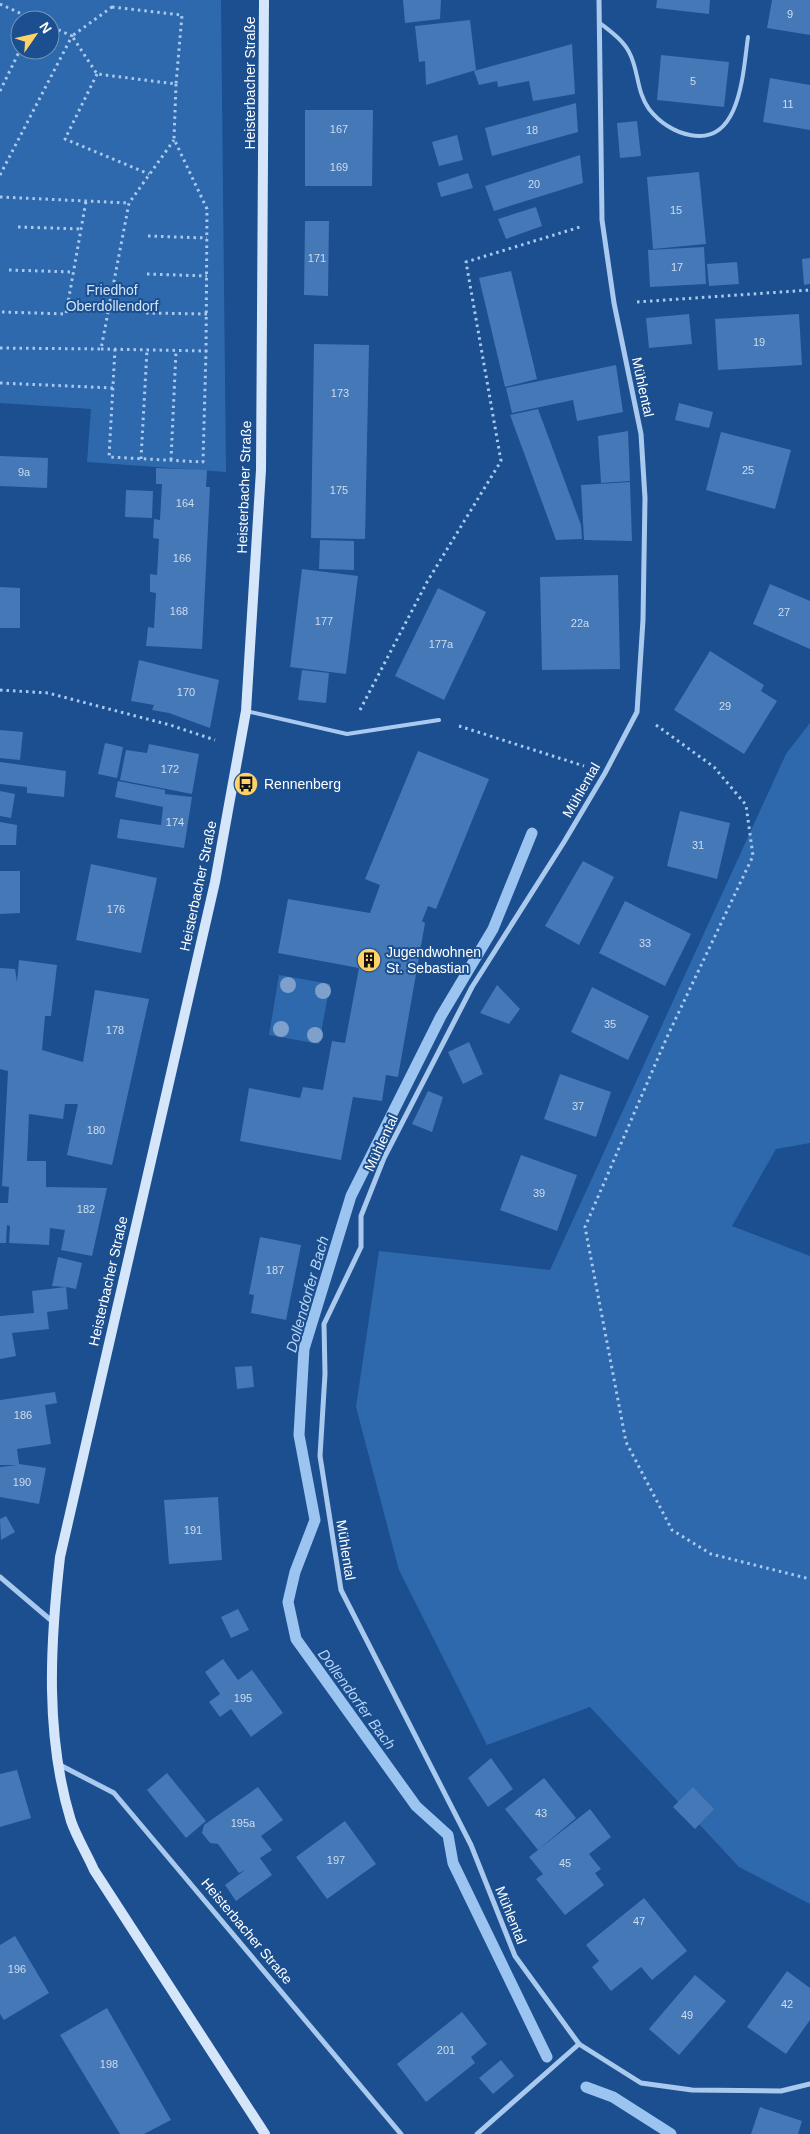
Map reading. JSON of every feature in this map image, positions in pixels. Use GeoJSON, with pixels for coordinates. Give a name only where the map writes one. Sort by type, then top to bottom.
{"type":"FeatureCollection","features":[{"type":"Feature","properties":{"kind":"main road","name":"Heisterbacher Straße"},"geometry":{"type":"LineString","coordinates":[[264,0],[261,470],[246,711],[215,882],[60,1557],[53,1622],[51,1692],[58,1764],[72,1823],[94,1870],[266,2134]]}},
{"type":"Feature","properties":{"kind":"street","name":"Mühlental"},"geometry":{"type":"LineString","coordinates":[[599,0],[602,220],[614,304],[641,434],[645,565],[637,712],[605,773],[472,987],[384,1158],[361,1216],[361,1247],[324,1324],[325,1374],[320,1456],[341,1590],[471,1846],[515,1956],[579,2044],[641,2083],[692,2090],[781,2091],[810,2084]]}},
{"type":"Feature","properties":{"kind":"street"},"geometry":{"type":"LineString","coordinates":[[0,1577],[53,1622]]}},
{"type":"Feature","properties":{"kind":"street","name":"Heisterbacher Straße"},"geometry":{"type":"LineString","coordinates":[[58,1764],[114,1793],[401,2134]]}},
{"type":"Feature","properties":{"kind":"street"},"geometry":{"type":"LineString","coordinates":[[477,2134],[579,2044]]}},
{"type":"Feature","properties":{"kind":"lane"},"geometry":{"type":"LineString","coordinates":[[600,23],[618,38],[630,52],[641,96],[651,111],[666,125],[679,133],[694,136],[708,136],[732,117],[743,76],[748,37]]}},
{"type":"Feature","properties":{"kind":"lane"},"geometry":{"type":"LineString","coordinates":[[246,711],[347,734],[439,720]]}},
{"type":"Feature","properties":{"kind":"path"},"geometry":{"type":"LineString","coordinates":[[0,4],[13,10]]}},
{"type":"Feature","properties":{"kind":"path"},"geometry":{"type":"LineString","coordinates":[[0,175],[72,36],[112,7],[182,16],[176,84],[174,139],[207,209],[207,314],[203,462],[109,457],[115,349]]}},
{"type":"Feature","properties":{"kind":"path"},"geometry":{"type":"LineString","coordinates":[[60,31],[72,36],[97,74],[176,84]]}},
{"type":"Feature","properties":{"kind":"path"},"geometry":{"type":"LineString","coordinates":[[0,91],[15,60]]}},
{"type":"Feature","properties":{"kind":"path"},"geometry":{"type":"LineString","coordinates":[[97,74],[65,139],[150,174]]}},
{"type":"Feature","properties":{"kind":"path"},"geometry":{"type":"LineString","coordinates":[[101,349],[129,203],[174,139]]}},
{"type":"Feature","properties":{"kind":"path"},"geometry":{"type":"LineString","coordinates":[[0,197],[129,203]]}},
{"type":"Feature","properties":{"kind":"path"},"geometry":{"type":"LineString","coordinates":[[2,312],[66,314],[86,201]]}},
{"type":"Feature","properties":{"kind":"path"},"geometry":{"type":"LineString","coordinates":[[347,734],[427,582],[500,461],[466,262],[602,220]]}},
{"type":"Feature","properties":{"kind":"path"},"geometry":{"type":"LineString","coordinates":[[18,227],[82,229]]}},
{"type":"Feature","properties":{"kind":"path"},"geometry":{"type":"LineString","coordinates":[[148,236],[207,238]]}},
{"type":"Feature","properties":{"kind":"path"},"geometry":{"type":"LineString","coordinates":[[9,270],[74,272]]}},
{"type":"Feature","properties":{"kind":"path"},"geometry":{"type":"LineString","coordinates":[[147,274],[207,276]]}},
{"type":"Feature","properties":{"kind":"path"},"geometry":{"type":"LineString","coordinates":[[614,304],[810,290]]}},
{"type":"Feature","properties":{"kind":"path"},"geometry":{"type":"LineString","coordinates":[[146,312],[207,314]]}},
{"type":"Feature","properties":{"kind":"path"},"geometry":{"type":"LineString","coordinates":[[0,348],[206,351]]}},
{"type":"Feature","properties":{"kind":"path"},"geometry":{"type":"LineString","coordinates":[[141,459],[147,350]]}},
{"type":"Feature","properties":{"kind":"path"},"geometry":{"type":"LineString","coordinates":[[171,461],[176,351]]}},
{"type":"Feature","properties":{"kind":"path"},"geometry":{"type":"LineString","coordinates":[[0,383],[113,388]]}},
{"type":"Feature","properties":{"kind":"path"},"geometry":{"type":"LineString","coordinates":[[0,690],[48,693],[170,725],[205,738],[239,745]]}},
{"type":"Feature","properties":{"kind":"path"},"geometry":{"type":"LineString","coordinates":[[637,712],[714,767],[746,805],[754,856],[667,1037],[585,1226],[626,1442],[672,1530],[711,1554],[810,1580]]}},
{"type":"Feature","properties":{"kind":"path"},"geometry":{"type":"LineString","coordinates":[[439,720],[605,773]]}},
{"type":"Feature","properties":{"kind":"green space","name":"Friedhof Oberdollendorf"},"geometry":{"type":"Polygon","coordinates":[[[0,0],[221,0],[226,472],[87,462],[91,409],[0,403],[0,0]]]}},
{"type":"Feature","properties":{"kind":"green space"},"geometry":{"type":"Polygon","coordinates":[[[810,723],[810,1143],[776,1149],[732,1226],[810,1256],[810,1904],[739,1867],[590,1707],[487,1745],[399,1570],[356,1407],[379,1251],[550,1270],[786,754],[810,723]]]}},
{"type":"Feature","properties":{"kind":"green space"},"geometry":{"type":"Polygon","coordinates":[[[279,975],[330,984],[319,1044],[269,1035],[279,975]]]}},
{"type":"Feature","properties":{"kind":"building"},"geometry":{"type":"Polygon","coordinates":[[[403,0],[441,0],[440,19],[405,23],[403,0]]]}},
{"type":"Feature","properties":{"kind":"building"},"geometry":{"type":"Polygon","coordinates":[[[657,0],[710,0],[709,14],[656,8],[657,0]]]}},
{"type":"Feature","properties":{"kind":"building"},"geometry":{"type":"Polygon","coordinates":[[[772,0],[810,0],[810,35],[767,28],[772,0]]]}},
{"type":"Feature","properties":{"kind":"building"},"geometry":{"type":"Polygon","coordinates":[[[470,20],[476,70],[426,85],[425,61],[419,62],[415,26],[470,20]]]}},
{"type":"Feature","properties":{"kind":"building"},"geometry":{"type":"Polygon","coordinates":[[[572,44],[575,94],[533,101],[529,81],[498,87],[497,81],[479,85],[474,71],[572,44]]]}},
{"type":"Feature","properties":{"kind":"building"},"geometry":{"type":"Polygon","coordinates":[[[661,55],[729,62],[724,107],[657,100],[661,55]]]}},
{"type":"Feature","properties":{"kind":"building"},"geometry":{"type":"Polygon","coordinates":[[[770,78],[810,85],[810,130],[763,122],[770,78]]]}},
{"type":"Feature","properties":{"kind":"building"},"geometry":{"type":"Polygon","coordinates":[[[576,103],[578,132],[492,156],[485,128],[576,103]]]}},
{"type":"Feature","properties":{"kind":"building"},"geometry":{"type":"Polygon","coordinates":[[[305,110],[373,110],[372,186],[305,186],[305,110]]]}},
{"type":"Feature","properties":{"kind":"building"},"geometry":{"type":"Polygon","coordinates":[[[637,121],[641,156],[620,158],[617,123],[637,121]]]}},
{"type":"Feature","properties":{"kind":"building"},"geometry":{"type":"Polygon","coordinates":[[[457,135],[463,160],[439,166],[432,142],[457,135]]]}},
{"type":"Feature","properties":{"kind":"building"},"geometry":{"type":"Polygon","coordinates":[[[580,155],[583,183],[494,211],[485,186],[580,155]]]}},
{"type":"Feature","properties":{"kind":"building"},"geometry":{"type":"Polygon","coordinates":[[[699,172],[706,244],[653,249],[647,177],[699,172]]]}},
{"type":"Feature","properties":{"kind":"building"},"geometry":{"type":"Polygon","coordinates":[[[468,173],[473,188],[441,197],[437,183],[468,173]]]}},
{"type":"Feature","properties":{"kind":"building"},"geometry":{"type":"Polygon","coordinates":[[[536,207],[542,226],[506,239],[498,219],[536,207]]]}},
{"type":"Feature","properties":{"kind":"building"},"geometry":{"type":"Polygon","coordinates":[[[305,221],[329,221],[328,296],[304,295],[305,221]]]}},
{"type":"Feature","properties":{"kind":"building"},"geometry":{"type":"Polygon","coordinates":[[[704,247],[706,284],[650,287],[648,250],[704,247]]]}},
{"type":"Feature","properties":{"kind":"building"},"geometry":{"type":"Polygon","coordinates":[[[810,258],[810,284],[804,285],[802,259],[810,258]]]}},
{"type":"Feature","properties":{"kind":"building"},"geometry":{"type":"Polygon","coordinates":[[[737,262],[739,284],[709,286],[707,264],[737,262]]]}},
{"type":"Feature","properties":{"kind":"building"},"geometry":{"type":"Polygon","coordinates":[[[511,271],[537,379],[505,387],[479,278],[511,271]]]}},
{"type":"Feature","properties":{"kind":"building"},"geometry":{"type":"Polygon","coordinates":[[[689,314],[692,344],[649,348],[646,318],[689,314]]]}},
{"type":"Feature","properties":{"kind":"building"},"geometry":{"type":"Polygon","coordinates":[[[799,314],[802,365],[718,370],[715,319],[799,314]]]}},
{"type":"Feature","properties":{"kind":"building"},"geometry":{"type":"Polygon","coordinates":[[[314,344],[369,345],[365,539],[311,538],[314,344]]]}},
{"type":"Feature","properties":{"kind":"building"},"geometry":{"type":"Polygon","coordinates":[[[616,365],[623,412],[577,421],[573,400],[512,413],[506,388],[616,365]]]}},
{"type":"Feature","properties":{"kind":"building"},"geometry":{"type":"Polygon","coordinates":[[[679,403],[713,412],[709,428],[675,420],[679,403]]]}},
{"type":"Feature","properties":{"kind":"building"},"geometry":{"type":"Polygon","coordinates":[[[538,409],[581,525],[582,539],[556,540],[510,415],[538,409]]]}},
{"type":"Feature","properties":{"kind":"building"},"geometry":{"type":"Polygon","coordinates":[[[628,431],[630,481],[601,483],[598,436],[628,431]]]}},
{"type":"Feature","properties":{"kind":"building"},"geometry":{"type":"Polygon","coordinates":[[[721,432],[791,450],[775,509],[706,490],[721,432]]]}},
{"type":"Feature","properties":{"kind":"building"},"geometry":{"type":"Polygon","coordinates":[[[0,456],[48,458],[47,488],[0,486],[0,456]]]}},
{"type":"Feature","properties":{"kind":"building"},"geometry":{"type":"Polygon","coordinates":[[[156,468],[207,470],[206,487],[210,487],[202,649],[146,646],[148,627],[154,628],[156,593],[150,592],[150,574],[157,575],[159,539],[153,538],[154,519],[160,520],[162,484],[156,484],[156,468]]]}},
{"type":"Feature","properties":{"kind":"building"},"geometry":{"type":"Polygon","coordinates":[[[630,482],[632,541],[584,540],[581,485],[630,482]]]}},
{"type":"Feature","properties":{"kind":"building"},"geometry":{"type":"Polygon","coordinates":[[[126,490],[153,491],[152,518],[125,517],[126,490]]]}},
{"type":"Feature","properties":{"kind":"building"},"geometry":{"type":"Polygon","coordinates":[[[320,540],[354,541],[354,570],[319,569],[320,540]]]}},
{"type":"Feature","properties":{"kind":"building"},"geometry":{"type":"Polygon","coordinates":[[[302,569],[358,576],[346,674],[290,667],[302,569]]]}},
{"type":"Feature","properties":{"kind":"building"},"geometry":{"type":"Polygon","coordinates":[[[618,575],[620,669],[542,670],[540,577],[618,575]]]}},
{"type":"Feature","properties":{"kind":"building"},"geometry":{"type":"Polygon","coordinates":[[[770,584],[810,601],[810,649],[753,624],[770,584]]]}},
{"type":"Feature","properties":{"kind":"building"},"geometry":{"type":"Polygon","coordinates":[[[0,587],[20,588],[20,628],[0,628],[0,587]]]}},
{"type":"Feature","properties":{"kind":"building"},"geometry":{"type":"Polygon","coordinates":[[[438,588],[486,612],[444,700],[395,676],[438,588]]]}},
{"type":"Feature","properties":{"kind":"building"},"geometry":{"type":"Polygon","coordinates":[[[710,651],[764,685],[761,691],[777,701],[744,754],[674,710],[710,651]]]}},
{"type":"Feature","properties":{"kind":"building"},"geometry":{"type":"Polygon","coordinates":[[[139,660],[219,680],[210,728],[169,713],[152,710],[154,705],[131,701],[139,660]]]}},
{"type":"Feature","properties":{"kind":"building"},"geometry":{"type":"Polygon","coordinates":[[[302,670],[329,673],[326,703],[298,700],[302,670]]]}},
{"type":"Feature","properties":{"kind":"building"},"geometry":{"type":"Polygon","coordinates":[[[0,730],[23,732],[20,760],[0,758],[0,730]]]}},
{"type":"Feature","properties":{"kind":"building"},"geometry":{"type":"Polygon","coordinates":[[[105,743],[123,747],[117,778],[98,774],[105,743]]]}},
{"type":"Feature","properties":{"kind":"building"},"geometry":{"type":"Polygon","coordinates":[[[149,744],[199,754],[192,794],[120,780],[126,750],[147,753],[149,744]]]}},
{"type":"Feature","properties":{"kind":"building","name":"Jugendwohnen St. Sebastian"},"geometry":{"type":"Polygon","coordinates":[[[418,751],[489,779],[436,909],[428,906],[422,921],[425,923],[398,1077],[386,1075],[382,1101],[353,1097],[341,1160],[240,1141],[249,1088],[300,1098],[303,1087],[323,1090],[332,1041],[345,1043],[359,968],[278,953],[288,899],[370,913],[380,885],[365,879],[418,751]]]}},
{"type":"Feature","properties":{"kind":"building"},"geometry":{"type":"Polygon","coordinates":[[[0,762],[66,771],[64,797],[27,793],[27,787],[0,784],[0,762]]]}},
{"type":"Feature","properties":{"kind":"building"},"geometry":{"type":"Polygon","coordinates":[[[118,781],[165,790],[165,794],[192,797],[184,848],[117,838],[120,819],[161,825],[163,807],[115,797],[118,781]]]}},
{"type":"Feature","properties":{"kind":"building"},"geometry":{"type":"Polygon","coordinates":[[[0,791],[15,794],[11,818],[0,816],[0,791]]]}},
{"type":"Feature","properties":{"kind":"building"},"geometry":{"type":"Polygon","coordinates":[[[680,811],[730,823],[717,879],[667,866],[680,811]]]}},
{"type":"Feature","properties":{"kind":"building"},"geometry":{"type":"Polygon","coordinates":[[[0,822],[17,825],[16,845],[0,845],[0,822]]]}},
{"type":"Feature","properties":{"kind":"building"},"geometry":{"type":"Polygon","coordinates":[[[583,861],[614,877],[579,945],[545,926],[583,861]]]}},
{"type":"Feature","properties":{"kind":"building"},"geometry":{"type":"Polygon","coordinates":[[[91,864],[157,878],[141,953],[76,940],[91,864]]]}},
{"type":"Feature","properties":{"kind":"building"},"geometry":{"type":"Polygon","coordinates":[[[0,871],[20,871],[20,913],[0,914],[0,871]]]}},
{"type":"Feature","properties":{"kind":"building"},"geometry":{"type":"Polygon","coordinates":[[[625,901],[691,934],[665,986],[599,953],[625,901]]]}},
{"type":"Feature","properties":{"kind":"building"},"geometry":{"type":"Polygon","coordinates":[[[19,960],[57,965],[51,1016],[45,1016],[42,1050],[83,1062],[95,990],[149,999],[112,1165],[67,1155],[78,1104],[65,1104],[63,1119],[29,1114],[27,1161],[46,1161],[46,1187],[107,1188],[92,1256],[61,1250],[65,1230],[50,1228],[49,1245],[9,1243],[10,1226],[7,1225],[6,1243],[0,1243],[0,1203],[8,1203],[9,1187],[2,1186],[8,1071],[0,1069],[0,968],[15,969],[17,982],[19,960]]]}},
{"type":"Feature","properties":{"kind":"building"},"geometry":{"type":"Polygon","coordinates":[[[497,985],[520,1009],[509,1024],[480,1013],[497,985]]]}},
{"type":"Feature","properties":{"kind":"building"},"geometry":{"type":"Polygon","coordinates":[[[592,987],[649,1016],[628,1060],[571,1032],[592,987]]]}},
{"type":"Feature","properties":{"kind":"building"},"geometry":{"type":"Polygon","coordinates":[[[469,1042],[483,1074],[463,1084],[448,1052],[469,1042]]]}},
{"type":"Feature","properties":{"kind":"building"},"geometry":{"type":"Polygon","coordinates":[[[560,1074],[611,1092],[596,1137],[544,1119],[560,1074]]]}},
{"type":"Feature","properties":{"kind":"building"},"geometry":{"type":"Polygon","coordinates":[[[428,1091],[443,1097],[432,1132],[412,1124],[428,1091]]]}},
{"type":"Feature","properties":{"kind":"building"},"geometry":{"type":"Polygon","coordinates":[[[521,1155],[577,1175],[557,1231],[500,1210],[521,1155]]]}},
{"type":"Feature","properties":{"kind":"building"},"geometry":{"type":"Polygon","coordinates":[[[260,1237],[301,1245],[286,1320],[251,1313],[254,1295],[249,1294],[260,1237]]]}},
{"type":"Feature","properties":{"kind":"building"},"geometry":{"type":"Polygon","coordinates":[[[58,1257],[82,1263],[76,1289],[52,1286],[58,1257]]]}},
{"type":"Feature","properties":{"kind":"building"},"geometry":{"type":"Polygon","coordinates":[[[66,1287],[68,1309],[47,1312],[49,1329],[12,1333],[16,1356],[0,1359],[0,1316],[34,1313],[32,1291],[66,1287]]]}},
{"type":"Feature","properties":{"kind":"building"},"geometry":{"type":"Polygon","coordinates":[[[252,1366],[254,1387],[237,1389],[235,1367],[252,1366]]]}},
{"type":"Feature","properties":{"kind":"building"},"geometry":{"type":"Polygon","coordinates":[[[55,1392],[57,1403],[45,1405],[51,1444],[17,1449],[19,1464],[46,1468],[39,1504],[0,1497],[0,1467],[17,1465],[0,1465],[0,1400],[55,1392]]]}},
{"type":"Feature","properties":{"kind":"building"},"geometry":{"type":"Polygon","coordinates":[[[218,1497],[222,1560],[169,1564],[164,1500],[218,1497]]]}},
{"type":"Feature","properties":{"kind":"building"},"geometry":{"type":"Polygon","coordinates":[[[6,1516],[15,1532],[1,1540],[0,1519],[6,1516]]]}},
{"type":"Feature","properties":{"kind":"building"},"geometry":{"type":"Polygon","coordinates":[[[238,1609],[249,1630],[231,1638],[221,1617],[238,1609]]]}},
{"type":"Feature","properties":{"kind":"building"},"geometry":{"type":"Polygon","coordinates":[[[223,1659],[238,1680],[252,1670],[283,1713],[251,1737],[231,1709],[220,1717],[209,1702],[220,1694],[205,1672],[223,1659]]]}},
{"type":"Feature","properties":{"kind":"building"},"geometry":{"type":"Polygon","coordinates":[[[491,1758],[513,1789],[488,1807],[468,1778],[491,1758]]]}},
{"type":"Feature","properties":{"kind":"building"},"geometry":{"type":"Polygon","coordinates":[[[17,1770],[31,1818],[0,1827],[0,1774],[17,1770]]]}},
{"type":"Feature","properties":{"kind":"building"},"geometry":{"type":"Polygon","coordinates":[[[167,1773],[206,1821],[186,1838],[147,1790],[167,1773]]]}},
{"type":"Feature","properties":{"kind":"building"},"geometry":{"type":"Polygon","coordinates":[[[544,1778],[576,1818],[538,1850],[505,1809],[544,1778]]]}},
{"type":"Feature","properties":{"kind":"building"},"geometry":{"type":"Polygon","coordinates":[[[258,1787],[283,1820],[261,1836],[272,1850],[260,1858],[272,1875],[236,1901],[225,1885],[245,1870],[239,1873],[218,1844],[210,1843],[202,1833],[204,1825],[258,1787]]]}},
{"type":"Feature","properties":{"kind":"building"},"geometry":{"type":"Polygon","coordinates":[[[693,1787],[714,1809],[695,1829],[673,1807],[693,1787]]]}},
{"type":"Feature","properties":{"kind":"building"},"geometry":{"type":"Polygon","coordinates":[[[590,1809],[611,1837],[589,1854],[601,1869],[595,1873],[604,1885],[565,1915],[536,1879],[543,1874],[529,1857],[590,1809]]]}},
{"type":"Feature","properties":{"kind":"building"},"geometry":{"type":"Polygon","coordinates":[[[345,1821],[376,1864],[327,1899],[296,1857],[345,1821]]]}},
{"type":"Feature","properties":{"kind":"building"},"geometry":{"type":"Polygon","coordinates":[[[644,1898],[687,1951],[652,1980],[641,1967],[611,1991],[592,1967],[599,1961],[586,1945],[644,1898]]]}},
{"type":"Feature","properties":{"kind":"building"},"geometry":{"type":"Polygon","coordinates":[[[15,1936],[49,1993],[4,2020],[0,2014],[0,1945],[15,1936]]]}},
{"type":"Feature","properties":{"kind":"building"},"geometry":{"type":"Polygon","coordinates":[[[787,1971],[810,1988],[810,2020],[786,2054],[747,2027],[787,1971]]]}},
{"type":"Feature","properties":{"kind":"building"},"geometry":{"type":"Polygon","coordinates":[[[695,1975],[726,2001],[679,2055],[649,2029],[695,1975]]]}},
{"type":"Feature","properties":{"kind":"building"},"geometry":{"type":"Polygon","coordinates":[[[107,2008],[171,2120],[144,2134],[120,2134],[60,2035],[107,2008]]]}},
{"type":"Feature","properties":{"kind":"building"},"geometry":{"type":"Polygon","coordinates":[[[462,2012],[487,2044],[471,2057],[475,2063],[426,2102],[397,2064],[462,2012]]]}},
{"type":"Feature","properties":{"kind":"building"},"geometry":{"type":"Polygon","coordinates":[[[501,2060],[514,2076],[493,2094],[479,2078],[501,2060]]]}},
{"type":"Feature","properties":{"kind":"building"},"geometry":{"type":"Polygon","coordinates":[[[760,2107],[802,2121],[798,2134],[751,2134],[760,2107]]]}},
{"type":"Feature","properties":{"kind":"waterway","name":"Dollendorfer Bach"},"geometry":{"type":"LineString","coordinates":[[532,833],[493,929],[441,1016],[351,1196],[304,1349],[299,1435],[315,1520],[295,1572],[288,1602],[296,1639],[416,1806],[448,1835],[453,1863],[547,2057]]}},
{"type":"Feature","properties":{"kind":"waterway","name":"Dollendorfer Bach"},"geometry":{"type":"LineString","coordinates":[[586,2087],[613,2097],[671,2134]]}},
{"type":"Feature","properties":{"kind":"place","name":"Rennenberg"},"geometry":{"type":"Point","coordinates":[246,784]}},
{"type":"Feature","properties":{"kind":"place","name":"Jugendwohnen St. Sebastian"},"geometry":{"type":"Point","coordinates":[369,960]}}]}
